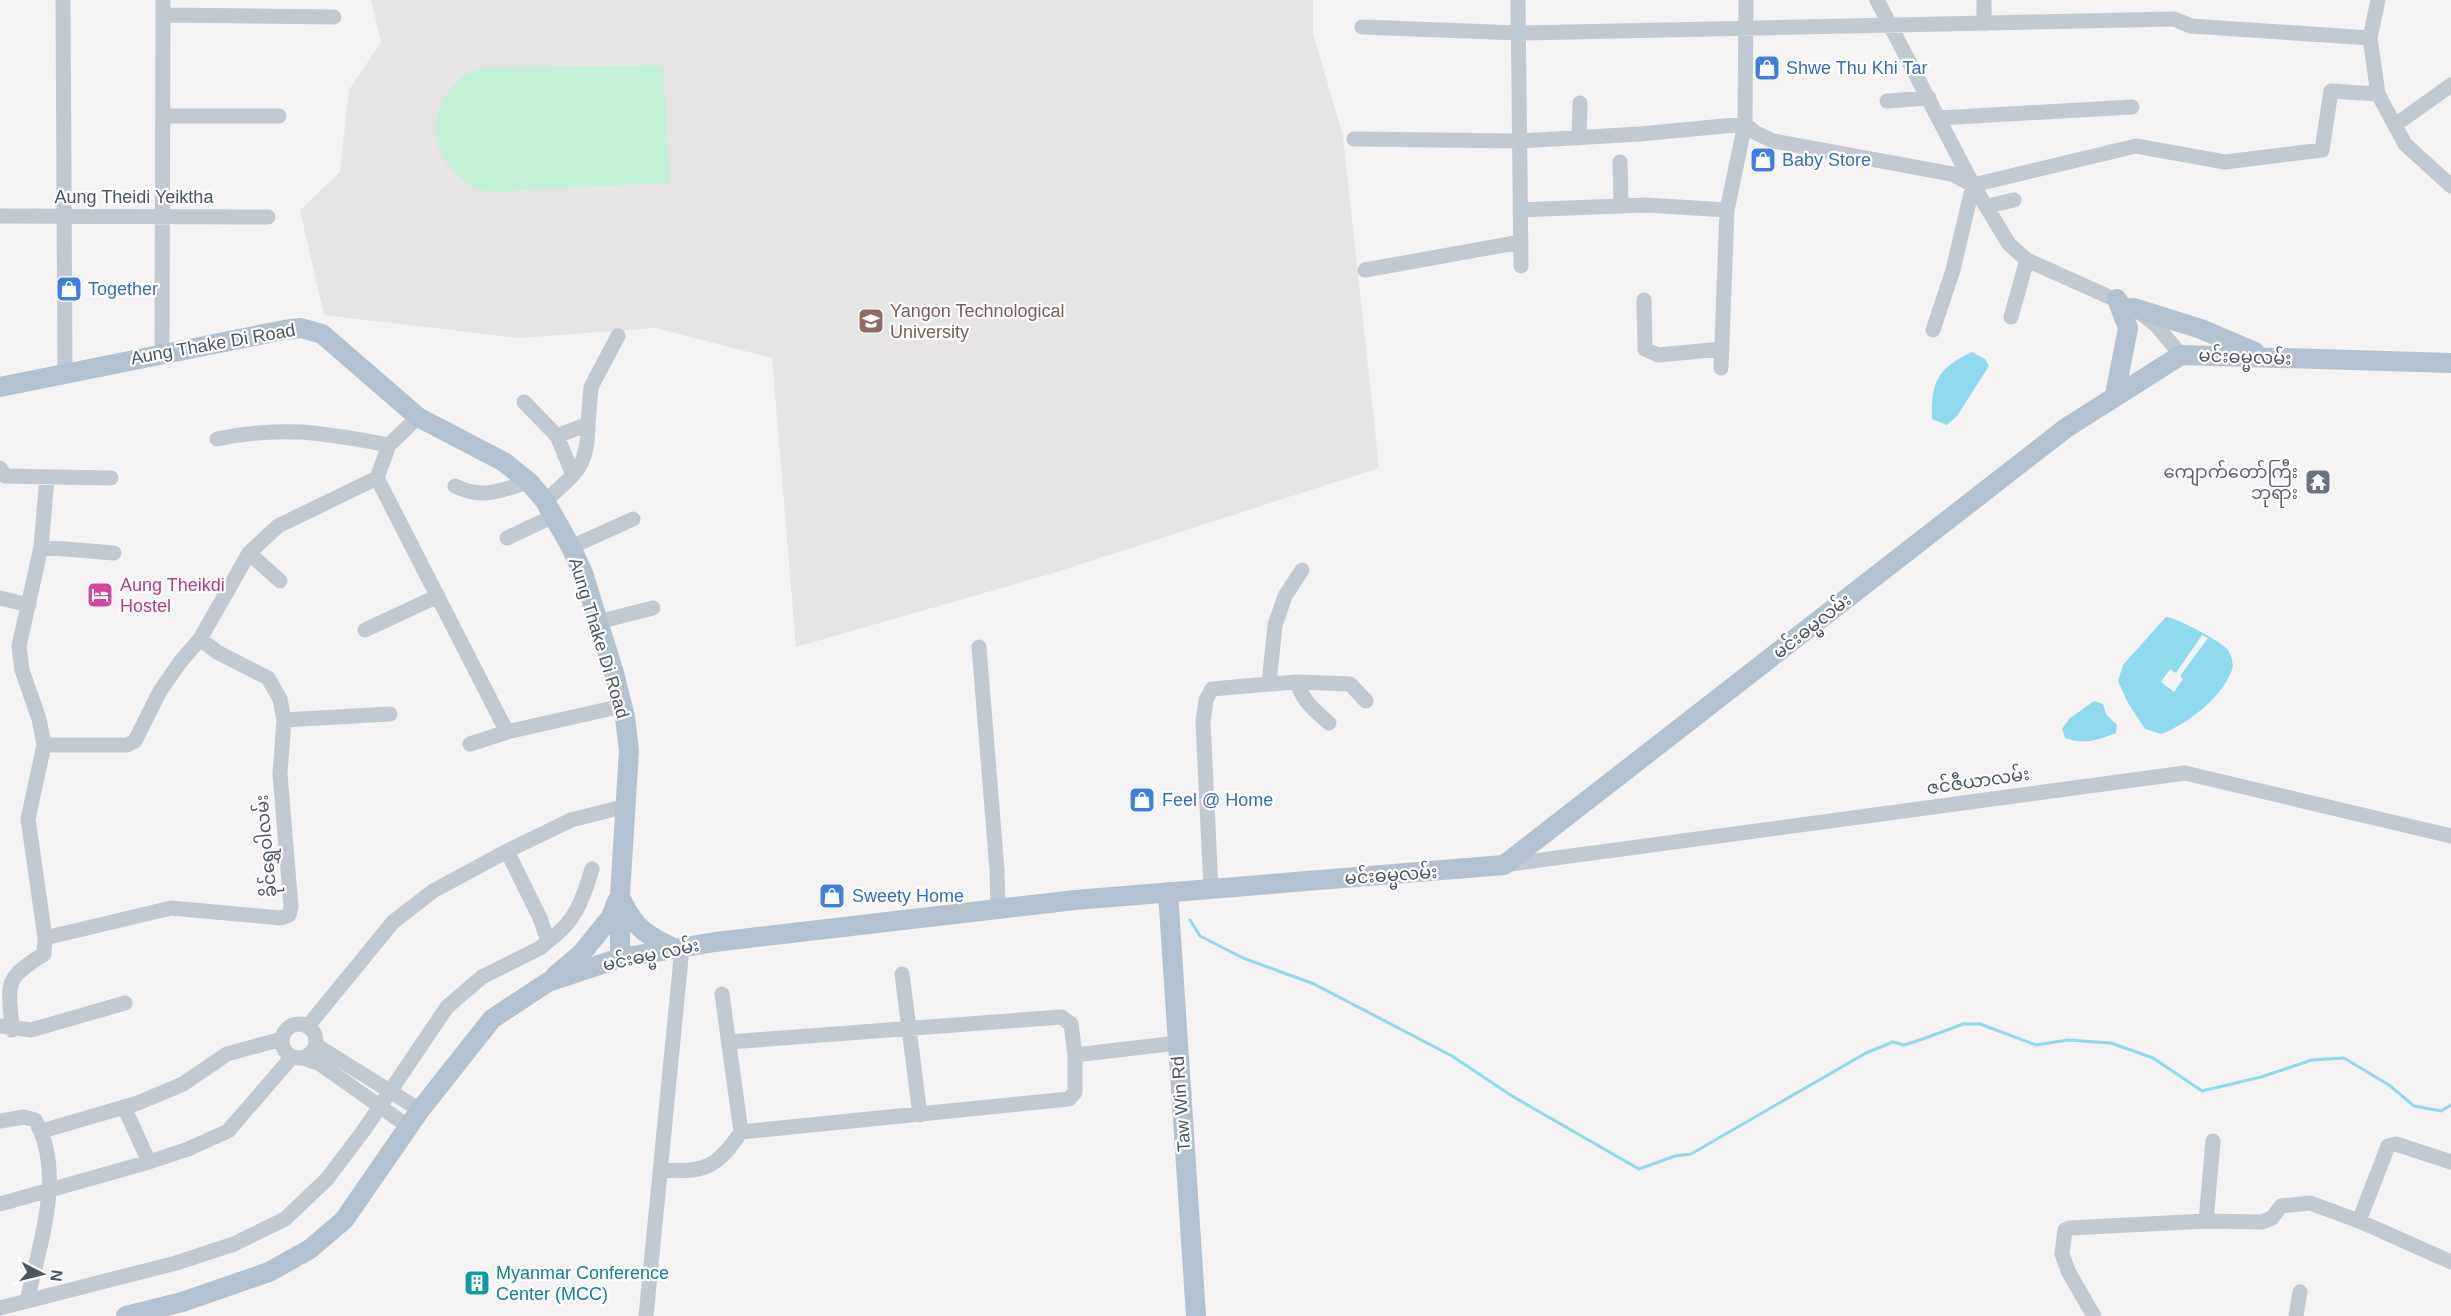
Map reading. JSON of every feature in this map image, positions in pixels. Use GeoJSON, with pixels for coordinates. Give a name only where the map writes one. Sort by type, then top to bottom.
{"type":"FeatureCollection","features":[{"type":"Feature","properties":{"kind":"main road"},"geometry":{"type":"LineString","coordinates":[[2115,395],[2128,328],[2126,303],[2201,329],[2263,356]]}},
{"type":"Feature","properties":{"kind":"main road","name":"Aung Thake Di Road"},"geometry":{"type":"LineString","coordinates":[[0,387],[162,352],[284,330],[312,330],[322,334],[418,417],[504,462],[529,482],[549,509],[583,573],[622,706],[629,751],[620,895],[620,958]]}},
{"type":"Feature","properties":{"kind":"main road","name":"မင်းဓမ္မလမ်း"},"geometry":{"type":"LineString","coordinates":[[1168,892],[1504,866],[2066,428],[2181,355],[2451,363]]}},
{"type":"Feature","properties":{"kind":"main road","name":"မင်းဓမ္မ လမ်း"},"geometry":{"type":"LineString","coordinates":[[126,1316],[182,1302],[269,1272],[310,1249],[344,1220],[414,1118],[492,1019],[548,982],[620,958],[678,948],[998,909],[1168,892]]}},
{"type":"Feature","properties":{"kind":"main road","name":"Taw Win Rd"},"geometry":{"type":"LineString","coordinates":[[1168,892],[1196,1316]]}},
{"type":"Feature","properties":{"kind":"main road"},"geometry":{"type":"LineString","coordinates":[[620,895],[629,915],[644,934],[678,948]]}},
{"type":"Feature","properties":{"kind":"main road"},"geometry":{"type":"LineString","coordinates":[[548,982],[581,954],[610,917],[620,895]]}},
{"type":"Feature","properties":{"kind":"street"},"geometry":{"type":"LineString","coordinates":[[63,0],[65,372]]}},
{"type":"Feature","properties":{"kind":"street"},"geometry":{"type":"LineString","coordinates":[[1518,0],[1521,266]]}},
{"type":"Feature","properties":{"kind":"street"},"geometry":{"type":"LineString","coordinates":[[1721,368],[1727,210],[1745,124],[1746,0]]}},
{"type":"Feature","properties":{"kind":"street"},"geometry":{"type":"LineString","coordinates":[[1877,0],[1973,185],[1988,206],[2009,244],[2027,260],[2126,303],[2156,325],[2181,355]]}},
{"type":"Feature","properties":{"kind":"street"},"geometry":{"type":"LineString","coordinates":[[1984,0],[1984,24]]}},
{"type":"Feature","properties":{"kind":"street"},"geometry":{"type":"LineString","coordinates":[[2378,0],[2370,38],[2378,94],[2405,144],[2451,186]]}},
{"type":"Feature","properties":{"kind":"street"},"geometry":{"type":"LineString","coordinates":[[162,352],[163,8],[334,17]]}},
{"type":"Feature","properties":{"kind":"street"},"geometry":{"type":"LineString","coordinates":[[1362,27],[1519,33],[2174,19],[2191,26],[2370,38]]}},
{"type":"Feature","properties":{"kind":"street"},"geometry":{"type":"LineString","coordinates":[[2395,125],[2451,85]]}},
{"type":"Feature","properties":{"kind":"street"},"geometry":{"type":"LineString","coordinates":[[1354,139],[1519,141],[1745,124],[1756,133],[1773,141],[1952,174],[1973,185],[2136,146],[2225,162],[2322,150],[2331,91],[2378,94]]}},
{"type":"Feature","properties":{"kind":"street"},"geometry":{"type":"LineString","coordinates":[[1887,101],[1929,98]]}},
{"type":"Feature","properties":{"kind":"street"},"geometry":{"type":"LineString","coordinates":[[1580,103],[1580,137]]}},
{"type":"Feature","properties":{"kind":"street"},"geometry":{"type":"LineString","coordinates":[[1939,118],[2132,107]]}},
{"type":"Feature","properties":{"kind":"street"},"geometry":{"type":"LineString","coordinates":[[163,116],[279,116]]}},
{"type":"Feature","properties":{"kind":"street"},"geometry":{"type":"LineString","coordinates":[[1620,162],[1621,206]]}},
{"type":"Feature","properties":{"kind":"street"},"geometry":{"type":"LineString","coordinates":[[1933,330],[1953,270],[1973,185]]}},
{"type":"Feature","properties":{"kind":"street"},"geometry":{"type":"LineString","coordinates":[[1988,206],[2014,200]]}},
{"type":"Feature","properties":{"kind":"street"},"geometry":{"type":"LineString","coordinates":[[1520,210],[1621,206],[1727,210]]}},
{"type":"Feature","properties":{"kind":"street","name":"Aung Theidi Yeiktha"},"geometry":{"type":"LineString","coordinates":[[0,216],[268,217]]}},
{"type":"Feature","properties":{"kind":"street"},"geometry":{"type":"LineString","coordinates":[[1365,270],[1521,242]]}},
{"type":"Feature","properties":{"kind":"street"},"geometry":{"type":"LineString","coordinates":[[2012,316],[2027,260]]}},
{"type":"Feature","properties":{"kind":"street"},"geometry":{"type":"LineString","coordinates":[[1644,300],[1645,349],[1658,355],[1722,349]]}},
{"type":"Feature","properties":{"kind":"street"},"geometry":{"type":"LineString","coordinates":[[507,538],[549,509],[583,463],[588,449],[591,387],[618,336]]}},
{"type":"Feature","properties":{"kind":"street"},"geometry":{"type":"LineString","coordinates":[[524,402],[556,436],[573,475]]}},
{"type":"Feature","properties":{"kind":"street"},"geometry":{"type":"LineString","coordinates":[[44,745],[127,745],[135,741],[160,692],[181,661],[200,639],[249,553],[278,526],[377,478],[389,445],[418,417]]}},
{"type":"Feature","properties":{"kind":"street"},"geometry":{"type":"LineString","coordinates":[[556,436],[588,424]]}},
{"type":"Feature","properties":{"kind":"street"},"geometry":{"type":"LineString","coordinates":[[217,439],[256,431],[286,430],[389,445]]}},
{"type":"Feature","properties":{"kind":"street"},"geometry":{"type":"LineString","coordinates":[[2,472],[47,478],[111,478]]}},
{"type":"Feature","properties":{"kind":"street"},"geometry":{"type":"LineString","coordinates":[[47,478],[41,546],[19,646],[22,670],[39,719],[44,745],[28,819],[45,938],[44,954],[17,971],[9,983],[6,1028],[31,1030],[125,1003]]}},
{"type":"Feature","properties":{"kind":"street"},"geometry":{"type":"LineString","coordinates":[[377,478],[507,732]]}},
{"type":"Feature","properties":{"kind":"street"},"geometry":{"type":"LineString","coordinates":[[455,486],[468,492],[484,495],[529,482]]}},
{"type":"Feature","properties":{"kind":"street"},"geometry":{"type":"LineString","coordinates":[[571,547],[633,519]]}},
{"type":"Feature","properties":{"kind":"street"},"geometry":{"type":"LineString","coordinates":[[41,546],[114,553]]}},
{"type":"Feature","properties":{"kind":"street"},"geometry":{"type":"LineString","coordinates":[[249,553],[280,581]]}},
{"type":"Feature","properties":{"kind":"street"},"geometry":{"type":"LineString","coordinates":[[1269,684],[1275,625],[1285,596],[1302,570]]}},
{"type":"Feature","properties":{"kind":"street"},"geometry":{"type":"LineString","coordinates":[[365,630],[438,596]]}},
{"type":"Feature","properties":{"kind":"street"},"geometry":{"type":"LineString","coordinates":[[0,598],[29,605]]}},
{"type":"Feature","properties":{"kind":"street"},"geometry":{"type":"LineString","coordinates":[[598,622],[653,608]]}},
{"type":"Feature","properties":{"kind":"street","name":"ခိုင်ရွှေဝါလမ်း"},"geometry":{"type":"LineString","coordinates":[[45,938],[171,908],[281,918],[289,915],[291,907],[280,774],[284,720],[280,699],[268,678],[217,652],[200,639]]}},
{"type":"Feature","properties":{"kind":"street"},"geometry":{"type":"LineString","coordinates":[[979,647],[997,870],[998,909]]}},
{"type":"Feature","properties":{"kind":"street"},"geometry":{"type":"LineString","coordinates":[[1298,682],[1299,688],[1314,710],[1329,723]]}},
{"type":"Feature","properties":{"kind":"street"},"geometry":{"type":"LineString","coordinates":[[1211,888],[1203,722],[1206,700],[1212,689],[1298,682],[1350,684],[1366,700]]}},
{"type":"Feature","properties":{"kind":"street"},"geometry":{"type":"LineString","coordinates":[[470,744],[507,732],[622,706]]}},
{"type":"Feature","properties":{"kind":"street"},"geometry":{"type":"LineString","coordinates":[[284,720],[390,714]]}},
{"type":"Feature","properties":{"kind":"street","name":"ဇင်ဇီယာလမ်း"},"geometry":{"type":"LineString","coordinates":[[1504,866],[2185,773],[2451,836]]}},
{"type":"Feature","properties":{"kind":"street"},"geometry":{"type":"LineString","coordinates":[[308,1026],[393,922],[433,891],[507,850],[572,820],[626,806]]}},
{"type":"Feature","properties":{"kind":"street"},"geometry":{"type":"LineString","coordinates":[[507,850],[540,918],[548,941]]}},
{"type":"Feature","properties":{"kind":"street"},"geometry":{"type":"LineString","coordinates":[[0,1308],[176,1263],[234,1244],[285,1219],[327,1179],[364,1130],[384,1097],[447,1007],[482,977],[540,948],[564,930],[583,898],[592,869]]}},
{"type":"Feature","properties":{"kind":"street"},"geometry":{"type":"LineString","coordinates":[[646,1316],[662,1170],[678,948]]}},
{"type":"Feature","properties":{"kind":"street"},"geometry":{"type":"LineString","coordinates":[[902,974],[920,1115]]}},
{"type":"Feature","properties":{"kind":"street"},"geometry":{"type":"LineString","coordinates":[[662,1170],[687,1172],[705,1167],[726,1155],[741,1132],[722,994]]}},
{"type":"Feature","properties":{"kind":"street"},"geometry":{"type":"LineString","coordinates":[[729,1042],[1061,1017],[1071,1024],[1076,1092],[1068,1099],[741,1132]]}},
{"type":"Feature","properties":{"kind":"street"},"geometry":{"type":"LineString","coordinates":[[0,1204],[149,1162],[188,1149],[228,1131],[298,1058],[313,1051],[316,1045],[315,1035],[308,1026],[291,1025],[282,1039],[227,1054],[183,1084],[124,1107],[42,1131]]}},
{"type":"Feature","properties":{"kind":"street"},"geometry":{"type":"LineString","coordinates":[[282,1039],[286,1054],[320,1064],[384,1097]]}},
{"type":"Feature","properties":{"kind":"street"},"geometry":{"type":"LineString","coordinates":[[1075,1055],[1177,1043]]}},
{"type":"Feature","properties":{"kind":"street"},"geometry":{"type":"LineString","coordinates":[[316,1045],[414,1118]]}},
{"type":"Feature","properties":{"kind":"street"},"geometry":{"type":"LineString","coordinates":[[124,1107],[149,1162]]}},
{"type":"Feature","properties":{"kind":"street"},"geometry":{"type":"LineString","coordinates":[[0,1121],[9,1118],[35,1120],[42,1131],[52,1189],[27,1301]]}},
{"type":"Feature","properties":{"kind":"street"},"geometry":{"type":"LineString","coordinates":[[2206,1221],[2213,1141]]}},
{"type":"Feature","properties":{"kind":"street"},"geometry":{"type":"LineString","coordinates":[[2359,1221],[2388,1146],[2396,1144],[2451,1162]]}},
{"type":"Feature","properties":{"kind":"street"},"geometry":{"type":"LineString","coordinates":[[2094,1316],[2069,1273],[2062,1254],[2065,1230],[2206,1221],[2262,1222],[2272,1218],[2281,1206],[2296,1202],[2310,1203],[2359,1221],[2451,1262]]}},
{"type":"Feature","properties":{"kind":"street"},"geometry":{"type":"LineString","coordinates":[[2296,1316],[2300,1292]]}},
{"type":"Feature","properties":{"kind":"shaded area","name":"Yangon Technological University"},"geometry":{"type":"Polygon","coordinates":[[[371,0],[1313,0],[1313,33],[1343,136],[1379,468],[1050,574],[796,647],[772,358],[656,328],[518,338],[324,315],[300,210],[340,172],[349,90],[381,42],[371,0]]]}},
{"type":"Feature","properties":{"kind":"green space"},"geometry":{"type":"Polygon","coordinates":[[[663,65],[670,183],[492,192],[475,188],[465,182],[442,156],[436,134],[436,123],[441,105],[455,83],[478,68],[663,65]]]}},
{"type":"Feature","properties":{"kind":"water"},"geometry":{"type":"Polygon","coordinates":[[[1972,352],[1985,359],[1989,366],[1957,416],[1947,425],[1932,419],[1933,395],[1939,377],[1951,364],[1972,352]]]}},
{"type":"Feature","properties":{"kind":"water"},"geometry":{"type":"Polygon","coordinates":[[[2166,617],[2207,635],[2222,645],[2228,650],[2233,666],[2229,677],[2214,698],[2194,716],[2161,734],[2145,729],[2128,703],[2118,681],[2123,665],[2166,617]]]}},
{"type":"Feature","properties":{"kind":"water"},"geometry":{"type":"Polygon","coordinates":[[[2094,701],[2103,704],[2106,714],[2117,725],[2116,733],[2091,741],[2065,738],[2062,729],[2069,719],[2094,701]]]}},
{"type":"Feature","properties":{"kind":"pier"},"geometry":{"type":"Polygon","coordinates":[[[2202,635],[2208,638],[2180,676],[2183,679],[2174,692],[2161,682],[2170,669],[2176,673],[2202,635]]]}},
{"type":"Feature","properties":{"kind":"waterway"},"geometry":{"type":"LineString","coordinates":[[1190,920],[1200,936],[1243,958],[1314,984],[1452,1056],[1512,1096],[1639,1169],[1675,1156],[1691,1154],[1866,1053],[1893,1042],[1904,1045],[1963,1024],[1980,1024],[2036,1045],[2068,1040],[2111,1043],[2153,1058],[2202,1091],[2261,1077],[2312,1060],[2344,1058],[2389,1085],[2414,1106],[2441,1111],[2451,1105]]}},
{"type":"Feature","properties":{"kind":"place","name":"Shwe Thu Khi Tar"},"geometry":{"type":"Point","coordinates":[1767,68]}},
{"type":"Feature","properties":{"kind":"place","name":"Baby Store"},"geometry":{"type":"Point","coordinates":[1763,160]}},
{"type":"Feature","properties":{"kind":"place","name":"Together"},"geometry":{"type":"Point","coordinates":[69,289]}},
{"type":"Feature","properties":{"kind":"place","name":"Yangon Technological University"},"geometry":{"type":"Point","coordinates":[871,321]}},
{"type":"Feature","properties":{"kind":"place","name":"ကျောက်တော်ကြီး ဘုရား"},"geometry":{"type":"Point","coordinates":[2318,482]}},
{"type":"Feature","properties":{"kind":"place","name":"Aung Theikdi Hostel"},"geometry":{"type":"Point","coordinates":[100,595]}},
{"type":"Feature","properties":{"kind":"place","name":"Feel @ Home"},"geometry":{"type":"Point","coordinates":[1142,800]}},
{"type":"Feature","properties":{"kind":"place","name":"Sweety Home"},"geometry":{"type":"Point","coordinates":[832,896]}},
{"type":"Feature","properties":{"kind":"place","name":"Myanmar Conference Center (MCC)"},"geometry":{"type":"Point","coordinates":[477,1283]}}]}
